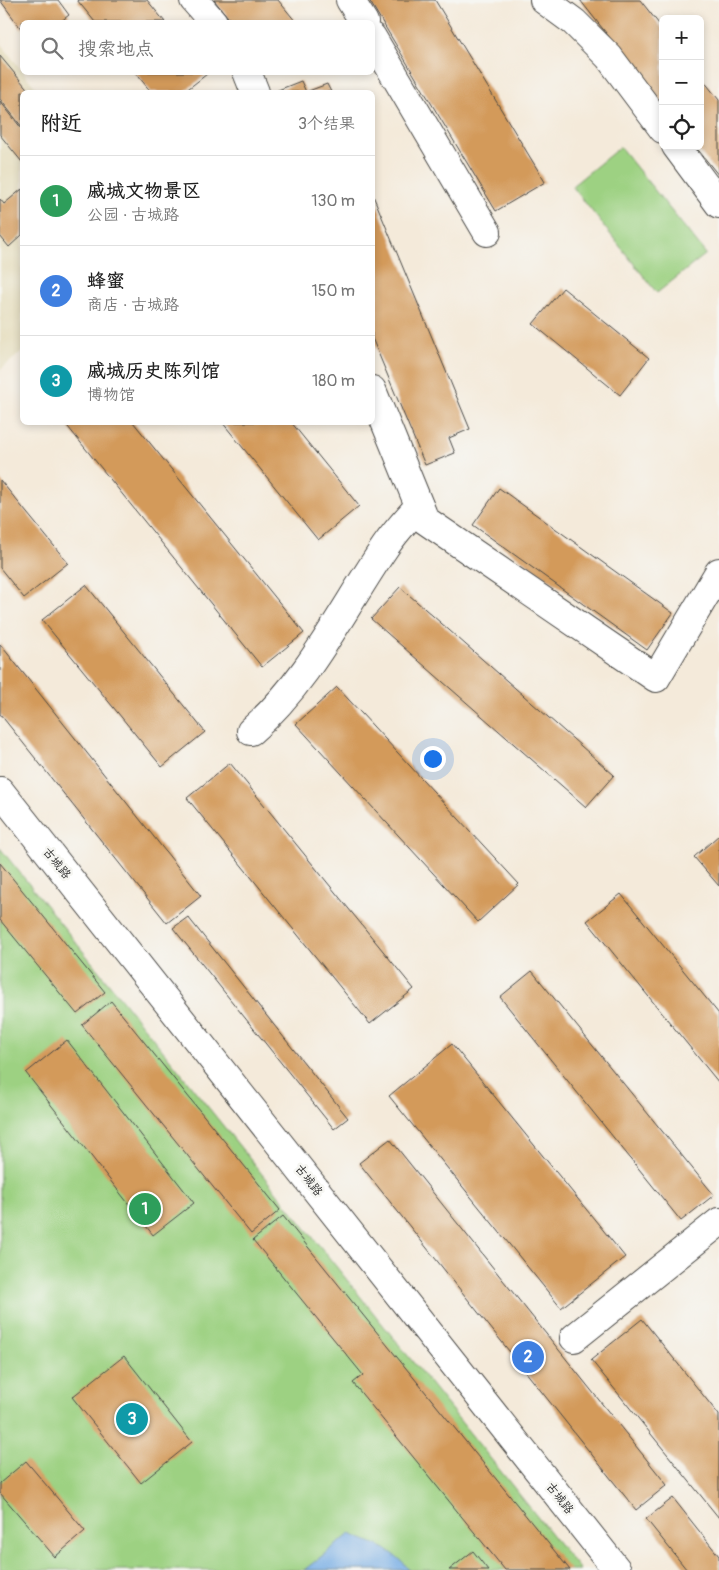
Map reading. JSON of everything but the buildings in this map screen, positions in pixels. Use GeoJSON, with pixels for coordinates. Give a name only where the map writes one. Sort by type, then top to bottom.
{"type":"FeatureCollection","features":[{"type":"Feature","properties":{"kind":"street"},"geometry":{"type":"LineString","coordinates":[[194,0],[210,20]]}},
{"type":"Feature","properties":{"kind":"street"},"geometry":{"type":"LineString","coordinates":[[350,0],[363,20]]}},
{"type":"Feature","properties":{"kind":"street"},"geometry":{"type":"LineString","coordinates":[[544,0],[574,22],[609,56],[659,124]]}},
{"type":"Feature","properties":{"kind":"street"},"geometry":{"type":"LineString","coordinates":[[375,43],[487,232]]}},
{"type":"Feature","properties":{"kind":"street"},"geometry":{"type":"LineString","coordinates":[[248,75],[254,90]]}},
{"type":"Feature","properties":{"kind":"street"},"geometry":{"type":"LineString","coordinates":[[679,150],[719,204]]}},
{"type":"Feature","properties":{"kind":"street"},"geometry":{"type":"LineString","coordinates":[[375,397],[424,520],[656,678],[716,589]]}},
{"type":"Feature","properties":{"kind":"street"},"geometry":{"type":"LineString","coordinates":[[251,732],[269,716],[297,684],[386,545],[419,506]]}},
{"type":"Feature","properties":{"kind":"street","name":"古城路"},"geometry":{"type":"LineString","coordinates":[[0,791],[616,1570]]}},
{"type":"Feature","properties":{"kind":"street"},"geometry":{"type":"LineString","coordinates":[[574,1338],[719,1222]]}},
{"type":"Feature","properties":{"kind":"shaded area"},"geometry":{"type":"Polygon","coordinates":[[[0,43],[20,68],[20,75],[25,75],[37,90],[20,90],[20,354],[0,370],[0,43]]]}},
{"type":"Feature","properties":{"kind":"green space"},"geometry":{"type":"Polygon","coordinates":[[[620,147],[706,254],[657,293],[572,186],[620,147]]]}},
{"type":"Feature","properties":{"kind":"green space"},"geometry":{"type":"Polygon","coordinates":[[[0,848],[580,1570],[0,1570],[0,848]]]}},
{"type":"Feature","properties":{"kind":"water"},"geometry":{"type":"Polygon","coordinates":[[[350,1534],[390,1552],[404,1563],[409,1570],[304,1570],[350,1534]]]}},
{"type":"Feature","properties":{"kind":"place","name":"戚城文物景区"},"geometry":{"type":"Point","coordinates":[145,1209]}},
{"type":"Feature","properties":{"kind":"place","name":"蜂蜜"},"geometry":{"type":"Point","coordinates":[528,1357]}},
{"type":"Feature","properties":{"kind":"place","name":"戚城历史陈列馆"},"geometry":{"type":"Point","coordinates":[132,1419]}}]}
